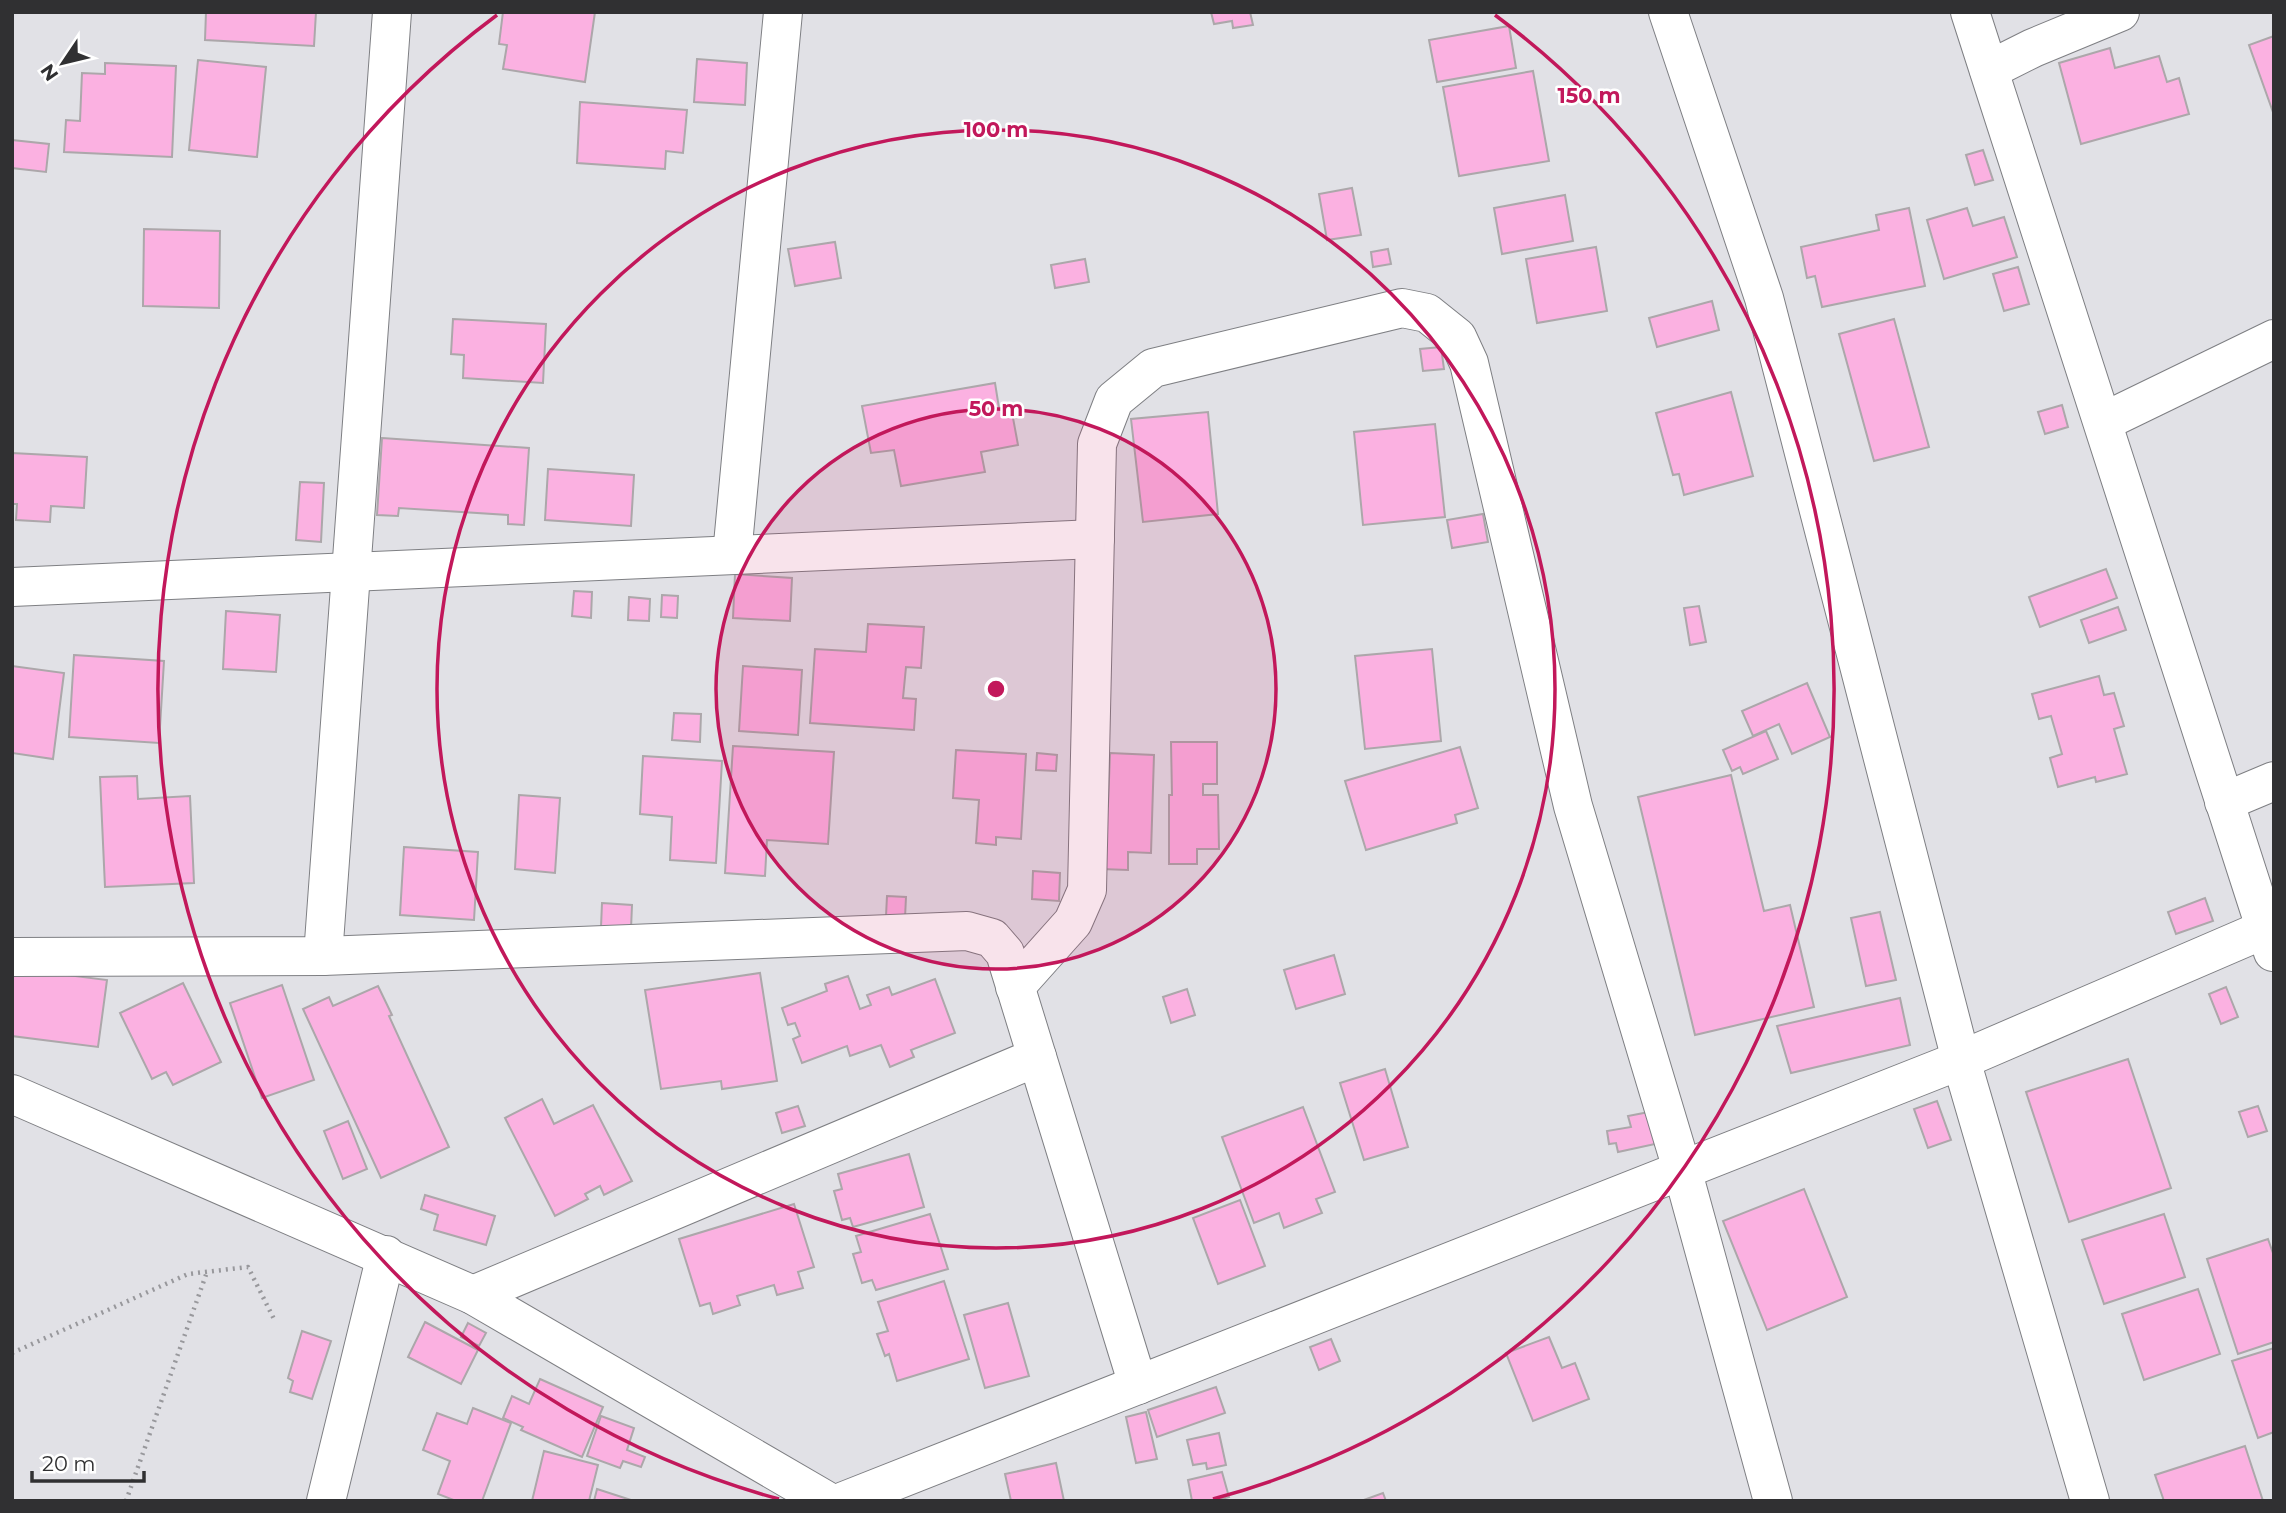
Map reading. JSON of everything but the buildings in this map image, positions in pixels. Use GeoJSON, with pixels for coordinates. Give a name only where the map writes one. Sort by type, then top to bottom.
{"type":"FeatureCollection","features":[{"type":"Feature","properties":{"kind":"street"},"geometry":{"type":"LineString","coordinates":[[323,956],[392,12]]}},
{"type":"Feature","properties":{"kind":"street"},"geometry":{"type":"LineString","coordinates":[[732,555],[783,12]]}},
{"type":"Feature","properties":{"kind":"street"},"geometry":{"type":"LineString","coordinates":[[1668,12],[1764,298],[1961,1060],[2090,1501]]}},
{"type":"Feature","properties":{"kind":"street"},"geometry":{"type":"LineString","coordinates":[[844,1501],[1682,1169],[2269,942],[1970,12]]}},
{"type":"Feature","properties":{"kind":"street"},"geometry":{"type":"LineString","coordinates":[[1989,70],[2033,48],[2120,12]]}},
{"type":"Feature","properties":{"kind":"street"},"geometry":{"type":"LineString","coordinates":[[1015,987],[1073,922],[1087,890],[1097,444],[1114,400],[1153,368],[1402,308],[1427,313],[1457,337],[1469,363],[1573,806],[1682,1169],[1773,1501]]}},
{"type":"Feature","properties":{"kind":"street"},"geometry":{"type":"LineString","coordinates":[[2103,422],[2274,339]]}},
{"type":"Feature","properties":{"kind":"street"},"geometry":{"type":"LineString","coordinates":[[12,586],[1095,539]]}},
{"type":"Feature","properties":{"kind":"street"},"geometry":{"type":"LineString","coordinates":[[2224,802],[2274,781]]}},
{"type":"Feature","properties":{"kind":"street"},"geometry":{"type":"LineString","coordinates":[[12,957],[323,956],[967,931],[992,938],[1005,953],[1138,1384]]}},
{"type":"Feature","properties":{"kind":"street"},"geometry":{"type":"LineString","coordinates":[[473,1295],[1037,1057]]}},
{"type":"Feature","properties":{"kind":"street"},"geometry":{"type":"LineString","coordinates":[[12,1094],[473,1295],[827,1501]]}},
{"type":"Feature","properties":{"kind":"street"},"geometry":{"type":"LineString","coordinates":[[327,1501],[386,1255]]}},
{"type":"Feature","properties":{"kind":"path"},"geometry":{"type":"LineString","coordinates":[[12,1353],[188,1274],[248,1267],[274,1319]]}},
{"type":"Feature","properties":{"kind":"path"},"geometry":{"type":"LineString","coordinates":[[126,1501],[208,1272]]}}]}
